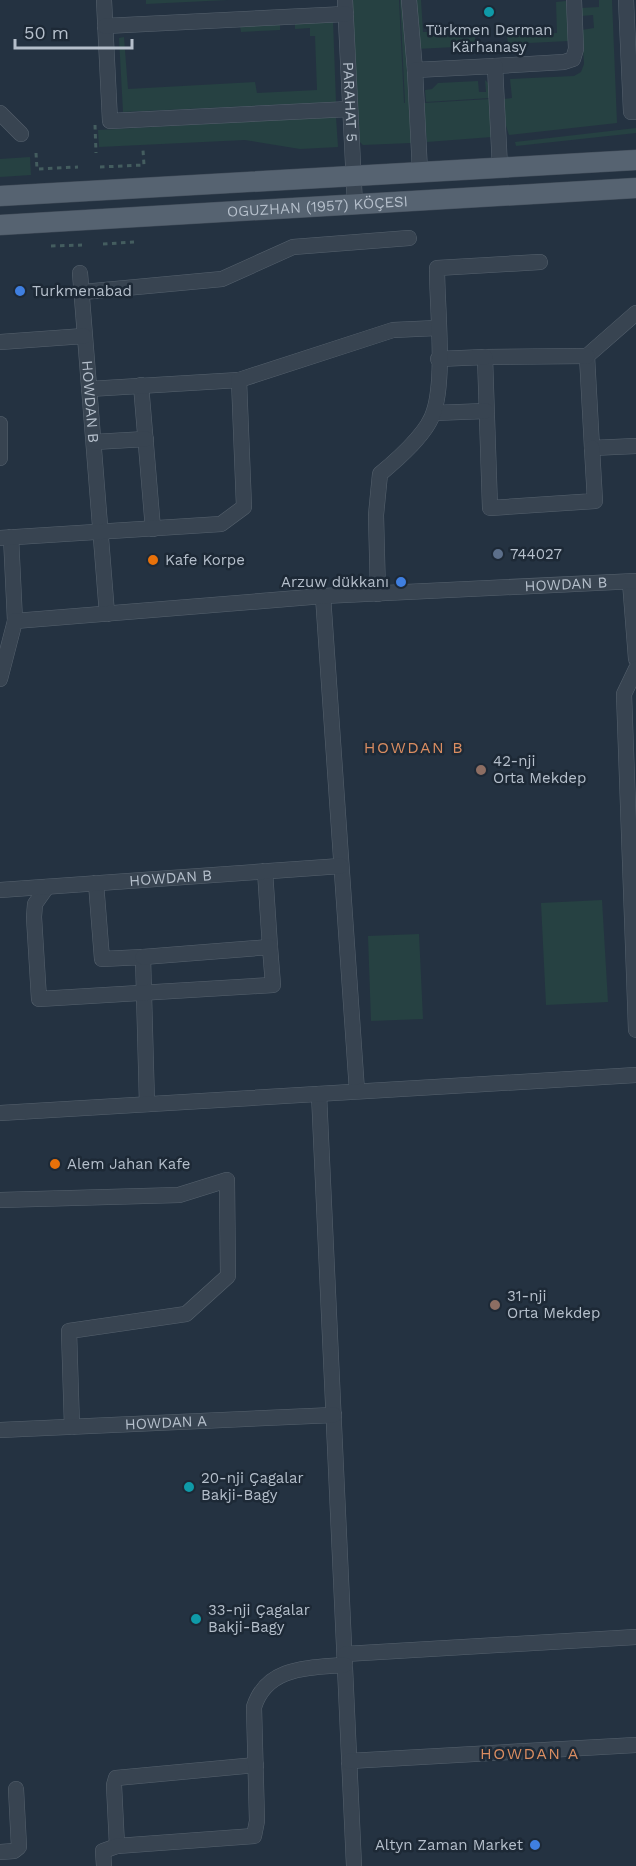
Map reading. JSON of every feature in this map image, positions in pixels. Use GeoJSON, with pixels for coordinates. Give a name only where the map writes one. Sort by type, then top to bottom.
{"type":"FeatureCollection","features":[{"type":"Feature","properties":{"kind":"main road","name":"OGUZHAN (1957) KÖÇESI"},"geometry":{"type":"LineString","coordinates":[[0,196],[636,160]]}},
{"type":"Feature","properties":{"kind":"main road","name":"OGUZHAN (1957) KÖÇESI"},"geometry":{"type":"LineString","coordinates":[[0,225],[636,188]]}},
{"type":"Feature","properties":{"kind":"street"},"geometry":{"type":"LineString","coordinates":[[104,0],[110,121],[350,109]]}},
{"type":"Feature","properties":{"kind":"street"},"geometry":{"type":"LineString","coordinates":[[409,0],[420,172]]}},
{"type":"Feature","properties":{"kind":"street"},"geometry":{"type":"LineString","coordinates":[[415,70],[564,62],[573,59],[576,49],[574,0]]}},
{"type":"Feature","properties":{"kind":"street"},"geometry":{"type":"LineString","coordinates":[[629,1],[633,112]]}},
{"type":"Feature","properties":{"kind":"street"},"geometry":{"type":"LineString","coordinates":[[105,26],[345,7]]}},
{"type":"Feature","properties":{"kind":"street","name":"PARAHAT 5"},"geometry":{"type":"LineString","coordinates":[[345,7],[355,205]]}},
{"type":"Feature","properties":{"kind":"street"},"geometry":{"type":"LineString","coordinates":[[495,66],[501,168]]}},
{"type":"Feature","properties":{"kind":"street"},"geometry":{"type":"LineString","coordinates":[[0,113],[21,134]]}},
{"type":"Feature","properties":{"kind":"street"},"geometry":{"type":"LineString","coordinates":[[83,292],[222,279],[293,247],[409,238]]}},
{"type":"Feature","properties":{"kind":"street"},"geometry":{"type":"LineString","coordinates":[[378,594],[376,515],[380,474],[407,451],[434,413],[439,384],[437,268],[540,262]]}},
{"type":"Feature","properties":{"kind":"street","name":"HOWDAN B"},"geometry":{"type":"LineString","coordinates":[[80,273],[107,614]]}},
{"type":"Feature","properties":{"kind":"street"},"geometry":{"type":"LineString","coordinates":[[438,359],[587,356],[636,313]]}},
{"type":"Feature","properties":{"kind":"street"},"geometry":{"type":"LineString","coordinates":[[89,388],[239,380],[393,330],[437,328]]}},
{"type":"Feature","properties":{"kind":"street"},"geometry":{"type":"LineString","coordinates":[[0,342],[84,336]]}},
{"type":"Feature","properties":{"kind":"street"},"geometry":{"type":"LineString","coordinates":[[485,357],[490,508],[595,501],[587,356]]}},
{"type":"Feature","properties":{"kind":"street"},"geometry":{"type":"LineString","coordinates":[[0,679],[15,621],[6,538],[221,524],[244,507],[239,380]]}},
{"type":"Feature","properties":{"kind":"street"},"geometry":{"type":"LineString","coordinates":[[141,385],[153,529]]}},
{"type":"Feature","properties":{"kind":"street"},"geometry":{"type":"LineString","coordinates":[[434,413],[486,411]]}},
{"type":"Feature","properties":{"kind":"street"},"geometry":{"type":"LineString","coordinates":[[0,424],[0,458]]}},
{"type":"Feature","properties":{"kind":"street"},"geometry":{"type":"LineString","coordinates":[[93,442],[146,439]]}},
{"type":"Feature","properties":{"kind":"street"},"geometry":{"type":"LineString","coordinates":[[592,448],[636,446]]}},
{"type":"Feature","properties":{"kind":"street","name":"HOWDAN B"},"geometry":{"type":"LineString","coordinates":[[15,621],[323,596],[633,582],[636,659]]}},
{"type":"Feature","properties":{"kind":"street"},"geometry":{"type":"LineString","coordinates":[[323,596],[357,1091]]}},
{"type":"Feature","properties":{"kind":"street"},"geometry":{"type":"LineString","coordinates":[[636,669],[624,693],[633,860],[636,1030]]}},
{"type":"Feature","properties":{"kind":"street","name":"HOWDAN B"},"geometry":{"type":"LineString","coordinates":[[0,890],[341,866]]}},
{"type":"Feature","properties":{"kind":"street"},"geometry":{"type":"LineString","coordinates":[[47,887],[35,904],[34,917],[39,999],[273,985],[265,872]]}},
{"type":"Feature","properties":{"kind":"street"},"geometry":{"type":"LineString","coordinates":[[96,883],[102,959],[270,947]]}},
{"type":"Feature","properties":{"kind":"street"},"geometry":{"type":"LineString","coordinates":[[144,957],[147,1104]]}},
{"type":"Feature","properties":{"kind":"street"},"geometry":{"type":"LineString","coordinates":[[0,1113],[636,1075]]}},
{"type":"Feature","properties":{"kind":"street"},"geometry":{"type":"LineString","coordinates":[[319,1094],[354,1866]]}},
{"type":"Feature","properties":{"kind":"street"},"geometry":{"type":"LineString","coordinates":[[0,1200],[179,1195],[227,1180],[228,1276],[186,1314],[69,1331],[72,1427]]}},
{"type":"Feature","properties":{"kind":"street","name":"HOWDAN A"},"geometry":{"type":"LineString","coordinates":[[0,1430],[334,1415]]}},
{"type":"Feature","properties":{"kind":"street"},"geometry":{"type":"LineString","coordinates":[[104,1866],[103,1851],[117,1846],[254,1836],[257,1821],[254,1707],[261,1689],[296,1669],[345,1660],[636,1637]]}},
{"type":"Feature","properties":{"kind":"street"},"geometry":{"type":"LineString","coordinates":[[349,1761],[636,1745]]}},
{"type":"Feature","properties":{"kind":"street"},"geometry":{"type":"LineString","coordinates":[[117,1846],[116,1778],[256,1766]]}},
{"type":"Feature","properties":{"kind":"street"},"geometry":{"type":"LineString","coordinates":[[0,1852],[14,1851],[19,1847],[16,1789]]}},
{"type":"Feature","properties":{"kind":"path"},"geometry":{"type":"LineString","coordinates":[[100,166],[144,165],[143,150]]}},
{"type":"Feature","properties":{"kind":"path"},"geometry":{"type":"LineString","coordinates":[[36,153],[37,169],[78,167]]}},
{"type":"Feature","properties":{"kind":"path"},"geometry":{"type":"LineString","coordinates":[[103,244],[134,242]]}},
{"type":"Feature","properties":{"kind":"path"},"geometry":{"type":"LineString","coordinates":[[51,246],[82,245]]}},
{"type":"Feature","properties":{"kind":"green space"},"geometry":{"type":"Polygon","coordinates":[[[146,0],[228,0],[146,4],[146,0]]]}},
{"type":"Feature","properties":{"kind":"green space"},"geometry":{"type":"Polygon","coordinates":[[[352,0],[399,0],[404,103],[411,103],[411,143],[363,145],[360,142],[352,0]]]}},
{"type":"Feature","properties":{"kind":"green space"},"geometry":{"type":"Polygon","coordinates":[[[400,0],[404,0],[410,103],[405,103],[400,0]]]}},
{"type":"Feature","properties":{"kind":"green space"},"geometry":{"type":"Polygon","coordinates":[[[413,0],[421,0],[423,32],[460,31],[461,38],[475,37],[476,46],[416,49],[413,0]]]}},
{"type":"Feature","properties":{"kind":"green space"},"geometry":{"type":"Polygon","coordinates":[[[599,0],[612,0],[617,123],[509,135],[505,123],[504,99],[512,98],[510,79],[574,76],[581,72],[584,64],[582,30],[594,28],[593,15],[581,16],[581,8],[599,7],[599,0]]]}},
{"type":"Feature","properties":{"kind":"green space"},"geometry":{"type":"Polygon","coordinates":[[[566,1],[569,41],[508,44],[507,35],[557,33],[556,2],[566,1]]]}},
{"type":"Feature","properties":{"kind":"green space"},"geometry":{"type":"Polygon","coordinates":[[[333,21],[336,102],[123,112],[119,38],[124,37],[128,89],[255,82],[257,93],[317,90],[315,36],[310,36],[310,28],[295,29],[295,23],[333,21]]]}},
{"type":"Feature","properties":{"kind":"green space"},"geometry":{"type":"Polygon","coordinates":[[[280,23],[280,30],[241,32],[240,26],[280,23]]]}},
{"type":"Feature","properties":{"kind":"green space"},"geometry":{"type":"Polygon","coordinates":[[[485,80],[489,84],[490,98],[426,102],[425,90],[432,89],[438,83],[478,81],[479,92],[486,92],[485,80]]]}},
{"type":"Feature","properties":{"kind":"green space"},"geometry":{"type":"Polygon","coordinates":[[[490,99],[492,137],[427,142],[423,103],[490,99]]]}},
{"type":"Feature","properties":{"kind":"green space"},"geometry":{"type":"Polygon","coordinates":[[[336,117],[338,147],[300,149],[245,140],[99,147],[98,130],[336,117]]]}},
{"type":"Feature","properties":{"kind":"green space"},"geometry":{"type":"Polygon","coordinates":[[[636,128],[636,133],[516,146],[515,142],[636,128]]]}},
{"type":"Feature","properties":{"kind":"green space"},"geometry":{"type":"Polygon","coordinates":[[[30,157],[31,175],[0,177],[0,159],[30,157]]]}},
{"type":"Feature","properties":{"kind":"green space"},"geometry":{"type":"Polygon","coordinates":[[[602,900],[608,1002],[546,1005],[541,903],[602,900]]]}},
{"type":"Feature","properties":{"kind":"green space"},"geometry":{"type":"Polygon","coordinates":[[[419,934],[423,1019],[371,1021],[368,936],[419,934]]]}},
{"type":"Feature","properties":{"kind":"place","name":"Türkmen Derman Kärhanasy"},"geometry":{"type":"Point","coordinates":[489,12]}},
{"type":"Feature","properties":{"kind":"place","name":"Turkmenabad"},"geometry":{"type":"Point","coordinates":[20,291]}},
{"type":"Feature","properties":{"kind":"place","name":"744027"},"geometry":{"type":"Point","coordinates":[498,554]}},
{"type":"Feature","properties":{"kind":"place","name":"Kafe Korpe"},"geometry":{"type":"Point","coordinates":[153,560]}},
{"type":"Feature","properties":{"kind":"place","name":"Arzuw dükkanı"},"geometry":{"type":"Point","coordinates":[401,582]}},
{"type":"Feature","properties":{"kind":"place","name":"42-nji Orta Mekdep"},"geometry":{"type":"Point","coordinates":[481,770]}},
{"type":"Feature","properties":{"kind":"place","name":"Alem Jahan Kafe"},"geometry":{"type":"Point","coordinates":[55,1164]}},
{"type":"Feature","properties":{"kind":"place","name":"31-nji Orta Mekdep"},"geometry":{"type":"Point","coordinates":[495,1305]}},
{"type":"Feature","properties":{"kind":"place","name":"20-nji Çagalar Bakji-Bagy"},"geometry":{"type":"Point","coordinates":[189,1487]}},
{"type":"Feature","properties":{"kind":"place","name":"33-nji Çagalar Bakji-Bagy"},"geometry":{"type":"Point","coordinates":[196,1619]}},
{"type":"Feature","properties":{"kind":"place","name":"Altyn Zaman Market"},"geometry":{"type":"Point","coordinates":[535,1845]}},
{"type":"Feature","properties":{"kind":"district","name":"HOWDAN B"},"geometry":{"type":"Point","coordinates":[414,747]}},
{"type":"Feature","properties":{"kind":"district","name":"HOWDAN A"},"geometry":{"type":"Point","coordinates":[530,1753]}}]}
